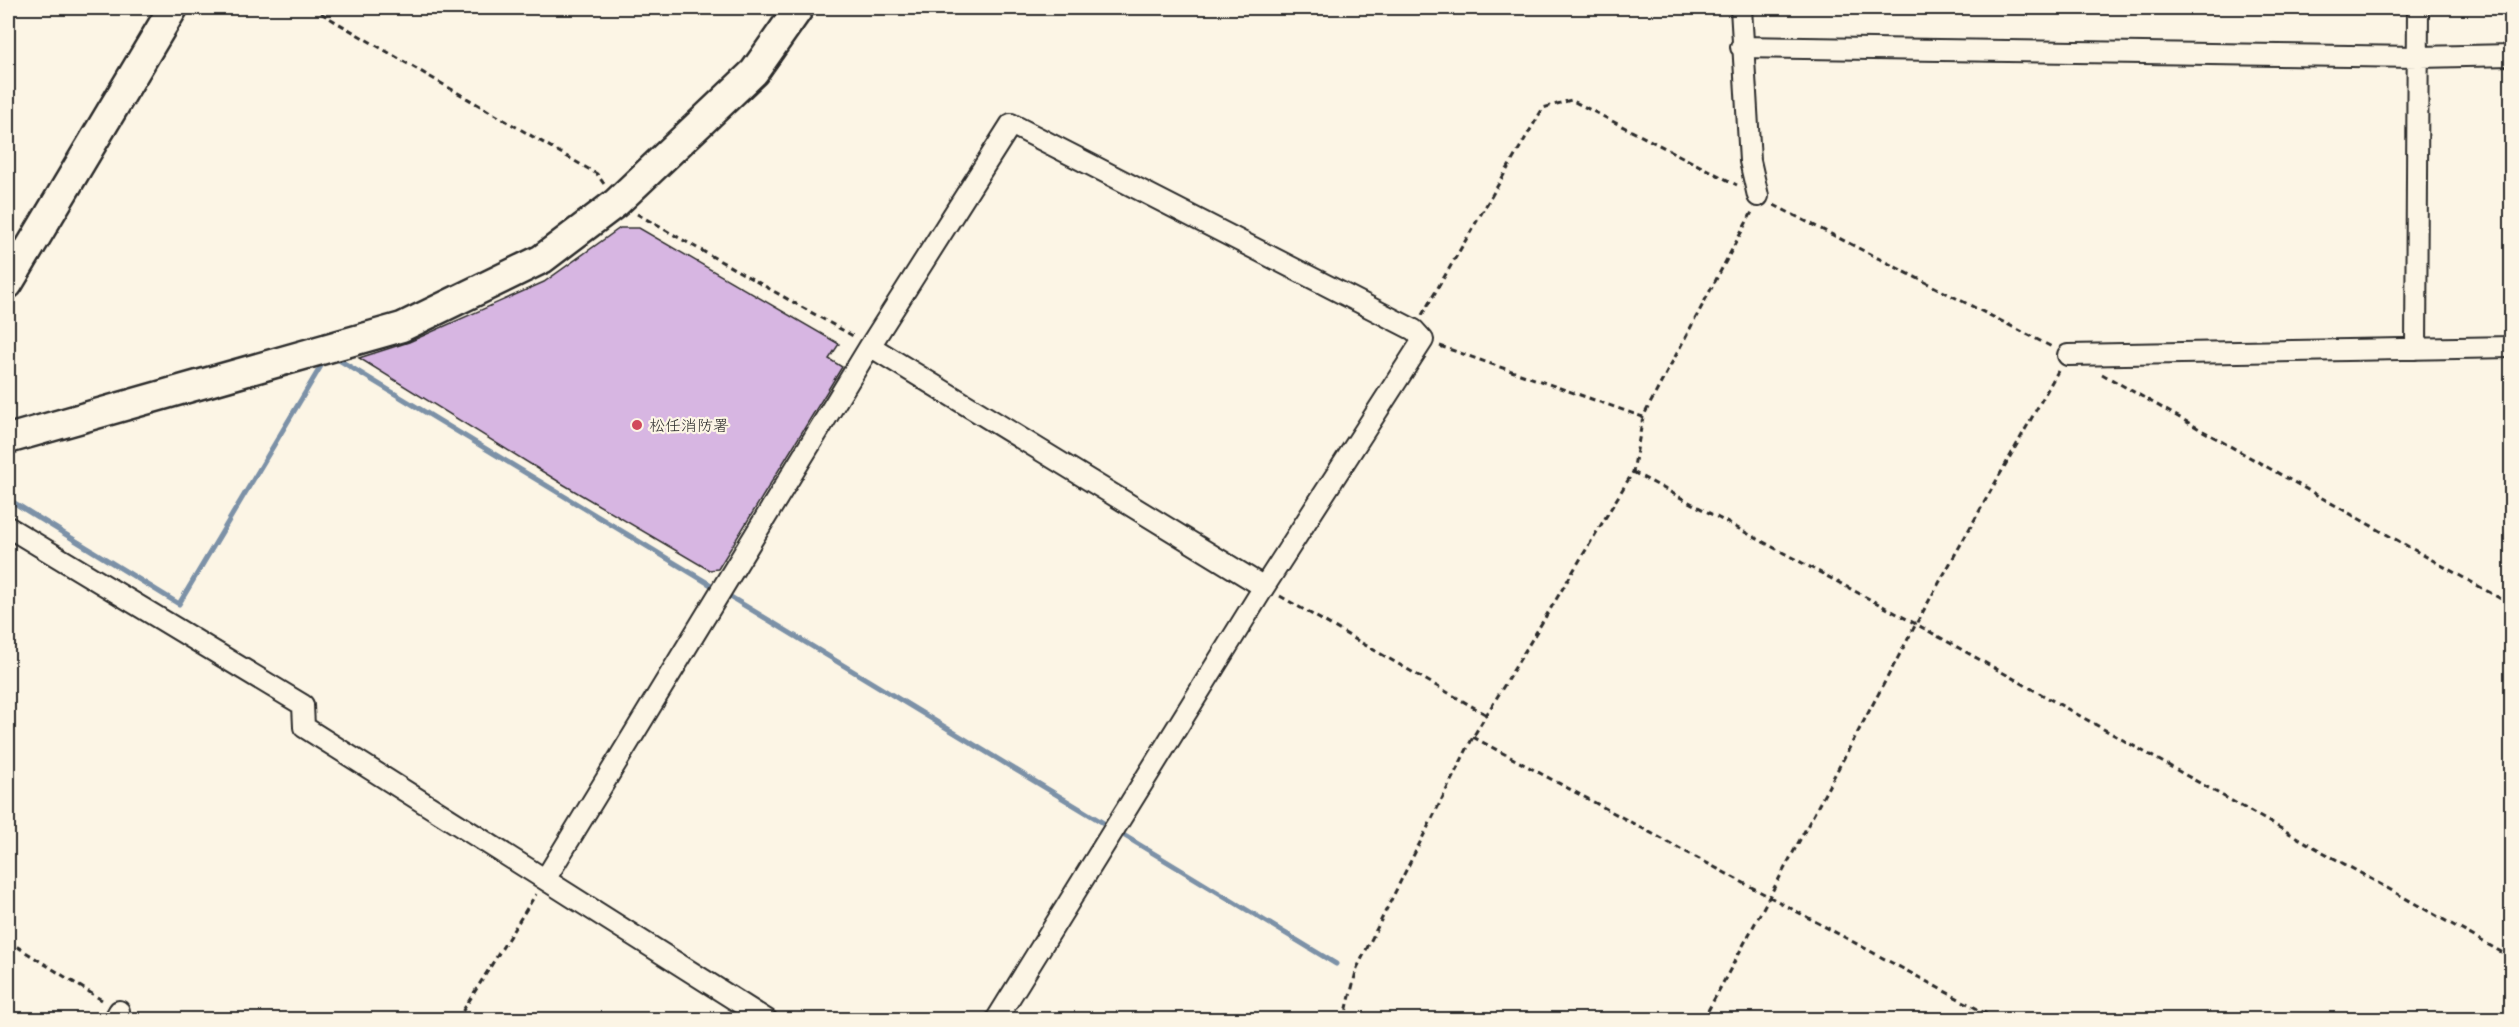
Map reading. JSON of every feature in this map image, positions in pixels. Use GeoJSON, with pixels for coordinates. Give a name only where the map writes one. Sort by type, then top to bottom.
{"type":"FeatureCollection","features":[{"type":"Feature","properties":{"kind":"street"},"geometry":{"type":"LineString","coordinates":[[8,284],[173,8]]}},
{"type":"Feature","properties":{"kind":"street"},"geometry":{"type":"LineString","coordinates":[[8,439],[402,327],[542,259],[616,203],[754,72],[799,8]]}},
{"type":"Feature","properties":{"kind":"street"},"geometry":{"type":"LineString","coordinates":[[1741,8],[1750,161],[1758,196]]}},
{"type":"Feature","properties":{"kind":"street"},"geometry":{"type":"LineString","coordinates":[[2416,349],[2418,8]]}},
{"type":"Feature","properties":{"kind":"street"},"geometry":{"type":"LineString","coordinates":[[1742,46],[2419,57],[2511,55]]}},
{"type":"Feature","properties":{"kind":"street"},"geometry":{"type":"LineString","coordinates":[[546,878],[870,346],[1011,124],[1418,335],[996,1020]]}},
{"type":"Feature","properties":{"kind":"street"},"geometry":{"type":"LineString","coordinates":[[870,346],[1264,587]]}},
{"type":"Feature","properties":{"kind":"street"},"geometry":{"type":"LineString","coordinates":[[2068,355],[2511,347]]}},
{"type":"Feature","properties":{"kind":"street"},"geometry":{"type":"LineString","coordinates":[[8,527],[303,705],[304,727],[546,878],[767,1020]]}},
{"type":"Feature","properties":{"kind":"path"},"geometry":{"type":"LineString","coordinates":[[312,8],[597,174],[616,203],[870,346]]}},
{"type":"Feature","properties":{"kind":"path"},"geometry":{"type":"LineString","coordinates":[[1643,417],[1418,335],[1543,108],[1570,100],[2068,355],[1916,624],[1703,1020]]}},
{"type":"Feature","properties":{"kind":"path"},"geometry":{"type":"LineString","coordinates":[[1344,1020],[1357,968],[1473,737],[1633,472],[1643,417],[1755,208],[1758,196]]}},
{"type":"Feature","properties":{"kind":"path"},"geometry":{"type":"LineString","coordinates":[[2098,372],[2511,605]]}},
{"type":"Feature","properties":{"kind":"path"},"geometry":{"type":"LineString","coordinates":[[1633,472],[1916,624],[2511,958]]}},
{"type":"Feature","properties":{"kind":"path"},"geometry":{"type":"LineString","coordinates":[[1264,587],[1487,715]]}},
{"type":"Feature","properties":{"kind":"path"},"geometry":{"type":"LineString","coordinates":[[1473,737],[1770,895],[1998,1020]]}},
{"type":"Feature","properties":{"kind":"path"},"geometry":{"type":"LineString","coordinates":[[457,1020],[546,878]]}},
{"type":"Feature","properties":{"kind":"path"},"geometry":{"type":"LineString","coordinates":[[8,941],[117,1015]]}},
{"type":"Feature","properties":{"kind":"building","name":"松任消防署"},"geometry":{"type":"Polygon","coordinates":[[[620,228],[639,228],[839,344],[829,359],[842,367],[718,569],[709,570],[561,483],[359,358],[409,342],[544,282],[620,228]]]}},
{"type":"Feature","properties":{"kind":"waterway"},"geometry":{"type":"LineString","coordinates":[[334,357],[716,588]]}},
{"type":"Feature","properties":{"kind":"waterway"},"geometry":{"type":"LineString","coordinates":[[8,499],[179,604],[324,361]]}},
{"type":"Feature","properties":{"kind":"waterway"},"geometry":{"type":"LineString","coordinates":[[724,593],[1336,964]]}},
{"type":"Feature","properties":{"kind":"place","name":"松任消防署"},"geometry":{"type":"Point","coordinates":[637,425]}}]}
